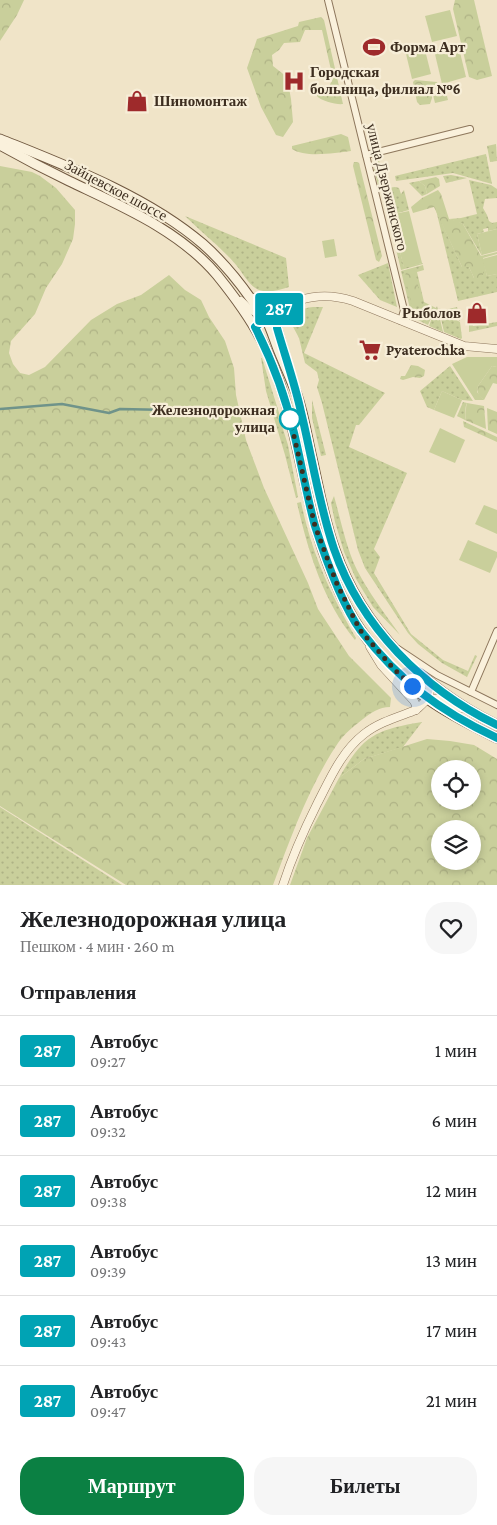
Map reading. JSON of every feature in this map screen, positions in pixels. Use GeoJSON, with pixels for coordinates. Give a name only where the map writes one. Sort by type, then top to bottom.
{"type":"FeatureCollection","features":[{"type":"Feature","properties":{"kind":"main road","name":"Зайцевское шоссе"},"geometry":{"type":"LineString","coordinates":[[0,139],[110,187],[162,214],[216,256],[245,290],[266,318],[298,396],[327,523],[337,556],[364,610],[392,645],[420,675],[475,715],[497,726]]}},
{"type":"Feature","properties":{"kind":"main road","name":"Зайцевское шоссе"},"geometry":{"type":"LineString","coordinates":[[0,145],[152,223],[194,253],[217,276],[255,327],[271,359],[286,404],[315,526],[337,584],[360,630],[394,669],[428,699],[497,738]]}},
{"type":"Feature","properties":{"kind":"street","name":"улица Дзержинского"},"geometry":{"type":"LineString","coordinates":[[328,0],[404,310],[401,321]]}},
{"type":"Feature","properties":{"kind":"street"},"geometry":{"type":"LineString","coordinates":[[366,155],[470,129]]}},
{"type":"Feature","properties":{"kind":"street"},"geometry":{"type":"LineString","coordinates":[[217,276],[248,308],[266,318]]}},
{"type":"Feature","properties":{"kind":"street"},"geometry":{"type":"LineString","coordinates":[[245,290],[257,302],[262,304],[296,301]]}},
{"type":"Feature","properties":{"kind":"street"},"geometry":{"type":"LineString","coordinates":[[255,327],[280,308],[296,301],[313,296],[341,298],[466,347],[497,349]]}},
{"type":"Feature","properties":{"kind":"street"},"geometry":{"type":"LineString","coordinates":[[296,301],[284,310],[277,325],[298,396]]}},
{"type":"Feature","properties":{"kind":"street"},"geometry":{"type":"LineString","coordinates":[[360,630],[381,665],[414,701],[416,710]]}},
{"type":"Feature","properties":{"kind":"street"},"geometry":{"type":"LineString","coordinates":[[471,692],[497,631]]}},
{"type":"Feature","properties":{"kind":"street"},"geometry":{"type":"LineString","coordinates":[[392,645],[437,676],[497,705]]}},
{"type":"Feature","properties":{"kind":"street"},"geometry":{"type":"LineString","coordinates":[[283,885],[296,848],[308,822],[328,781],[347,750],[356,740],[376,726],[416,710],[428,699],[430,688],[420,675]]}},
{"type":"Feature","properties":{"kind":"street"},"geometry":{"type":"LineString","coordinates":[[428,699],[441,699],[475,715]]}},
{"type":"Feature","properties":{"kind":"green space"},"geometry":{"type":"Polygon","coordinates":[[[0,0],[24,0],[17,15],[0,41],[0,0]]]}},
{"type":"Feature","properties":{"kind":"green space"},"geometry":{"type":"Polygon","coordinates":[[[455,0],[474,0],[492,76],[477,80],[469,77],[453,9],[455,0]]]}},
{"type":"Feature","properties":{"kind":"green space"},"geometry":{"type":"Polygon","coordinates":[[[450,10],[457,36],[432,42],[425,16],[450,10]]]}},
{"type":"Feature","properties":{"kind":"green space"},"geometry":{"type":"Polygon","coordinates":[[[321,17],[324,20],[343,104],[322,100],[317,96],[317,92],[328,88],[333,79],[322,30],[305,30],[300,42],[284,43],[272,55],[273,66],[287,77],[293,122],[283,137],[276,135],[261,107],[247,68],[257,39],[298,26],[299,22],[321,17]]]}},
{"type":"Feature","properties":{"kind":"green space"},"geometry":{"type":"Polygon","coordinates":[[[458,44],[466,77],[442,84],[434,50],[458,44]]]}},
{"type":"Feature","properties":{"kind":"green space"},"geometry":{"type":"Polygon","coordinates":[[[425,50],[431,74],[412,79],[406,54],[425,50]]]}},
{"type":"Feature","properties":{"kind":"green space"},"geometry":{"type":"Polygon","coordinates":[[[415,80],[437,82],[437,87],[432,92],[430,104],[420,105],[417,102],[413,82],[415,80]]]}},
{"type":"Feature","properties":{"kind":"green space"},"geometry":{"type":"Polygon","coordinates":[[[446,92],[448,100],[435,103],[433,95],[446,92]]]}},
{"type":"Feature","properties":{"kind":"green space"},"geometry":{"type":"Polygon","coordinates":[[[341,134],[348,137],[351,151],[312,154],[292,149],[292,146],[341,134]]]}},
{"type":"Feature","properties":{"kind":"green space"},"geometry":{"type":"Polygon","coordinates":[[[496,144],[497,161],[490,162],[487,146],[496,144]]]}},
{"type":"Feature","properties":{"kind":"green space"},"geometry":{"type":"Polygon","coordinates":[[[377,153],[385,183],[378,185],[374,169],[379,168],[375,154],[377,153]]]}},
{"type":"Feature","properties":{"kind":"green space"},"geometry":{"type":"Polygon","coordinates":[[[486,154],[492,184],[453,173],[396,181],[395,176],[486,154]]]}},
{"type":"Feature","properties":{"kind":"green space"},"geometry":{"type":"Polygon","coordinates":[[[354,162],[359,163],[382,256],[379,262],[376,260],[353,166],[354,162]]]}},
{"type":"Feature","properties":{"kind":"green space"},"geometry":{"type":"Polygon","coordinates":[[[0,166],[32,172],[40,176],[56,188],[75,210],[73,239],[62,264],[46,288],[35,314],[11,341],[9,353],[13,364],[20,373],[29,375],[45,367],[91,320],[117,304],[141,295],[169,275],[185,290],[201,300],[209,317],[225,341],[234,368],[236,395],[246,440],[264,488],[318,609],[349,656],[391,698],[390,707],[379,709],[369,715],[349,730],[338,743],[309,794],[273,885],[126,885],[0,806],[0,166]]]}},
{"type":"Feature","properties":{"kind":"green space"},"geometry":{"type":"Polygon","coordinates":[[[451,175],[467,178],[446,183],[443,176],[451,175]]]}},
{"type":"Feature","properties":{"kind":"green space"},"geometry":{"type":"Polygon","coordinates":[[[436,177],[439,179],[440,186],[427,194],[425,186],[419,181],[436,177]]]}},
{"type":"Feature","properties":{"kind":"green space"},"geometry":{"type":"Polygon","coordinates":[[[469,180],[491,185],[497,189],[497,198],[485,199],[483,208],[489,221],[492,223],[497,222],[497,229],[488,231],[488,228],[483,229],[484,232],[477,234],[482,256],[463,224],[449,219],[477,214],[469,180]]]}},
{"type":"Feature","properties":{"kind":"green space"},"geometry":{"type":"Polygon","coordinates":[[[419,181],[425,186],[427,194],[422,196],[409,183],[419,181]]]}},
{"type":"Feature","properties":{"kind":"green space"},"geometry":{"type":"Polygon","coordinates":[[[387,188],[399,188],[401,194],[404,190],[409,210],[394,214],[399,233],[398,244],[404,267],[423,264],[401,270],[395,245],[398,233],[387,188]]]}},
{"type":"Feature","properties":{"kind":"green space"},"geometry":{"type":"Polygon","coordinates":[[[438,190],[449,219],[463,224],[481,256],[497,252],[497,254],[483,258],[483,275],[481,279],[477,280],[474,278],[469,267],[462,267],[434,207],[413,213],[411,207],[422,198],[438,190]]]}},
{"type":"Feature","properties":{"kind":"green space"},"geometry":{"type":"Polygon","coordinates":[[[436,210],[462,267],[469,267],[474,278],[483,275],[483,259],[487,276],[497,274],[497,292],[458,301],[436,210]]]}},
{"type":"Feature","properties":{"kind":"green space"},"geometry":{"type":"Polygon","coordinates":[[[409,211],[422,263],[404,268],[398,244],[399,233],[394,214],[409,211]]]}},
{"type":"Feature","properties":{"kind":"green space"},"geometry":{"type":"Polygon","coordinates":[[[185,216],[286,258],[289,287],[263,291],[253,287],[228,256],[185,216]]]}},
{"type":"Feature","properties":{"kind":"green space"},"geometry":{"type":"Polygon","coordinates":[[[497,229],[497,251],[482,255],[477,234],[497,229]]]}},
{"type":"Feature","properties":{"kind":"green space"},"geometry":{"type":"Polygon","coordinates":[[[334,239],[337,256],[325,258],[322,241],[334,239]]]}},
{"type":"Feature","properties":{"kind":"green space"},"geometry":{"type":"Polygon","coordinates":[[[497,255],[497,274],[487,276],[482,259],[497,255]]]}},
{"type":"Feature","properties":{"kind":"green space"},"geometry":{"type":"Polygon","coordinates":[[[388,263],[397,307],[380,300],[358,275],[388,263]]]}},
{"type":"Feature","properties":{"kind":"green space"},"geometry":{"type":"Polygon","coordinates":[[[423,265],[424,270],[417,272],[424,302],[436,308],[437,306],[443,332],[429,326],[434,312],[428,325],[412,317],[401,271],[423,265]]]}},
{"type":"Feature","properties":{"kind":"green space"},"geometry":{"type":"Polygon","coordinates":[[[413,270],[418,285],[419,298],[417,306],[412,307],[405,277],[406,272],[413,270]]]}},
{"type":"Feature","properties":{"kind":"green space"},"geometry":{"type":"Polygon","coordinates":[[[313,307],[323,307],[304,353],[385,393],[359,425],[356,425],[349,447],[407,473],[374,549],[380,557],[374,573],[411,634],[443,660],[468,671],[475,655],[477,656],[467,677],[442,663],[418,644],[408,633],[365,568],[358,550],[317,387],[319,380],[317,372],[305,363],[299,338],[290,321],[300,311],[313,307]]]}},
{"type":"Feature","properties":{"kind":"green space"},"geometry":{"type":"Polygon","coordinates":[[[457,307],[460,321],[438,308],[444,310],[457,307]]]}},
{"type":"Feature","properties":{"kind":"green space"},"geometry":{"type":"Polygon","coordinates":[[[469,308],[473,326],[497,322],[497,326],[469,332],[469,308]]]}},
{"type":"Feature","properties":{"kind":"green space"},"geometry":{"type":"Polygon","coordinates":[[[439,310],[460,322],[461,339],[444,332],[439,310]]]}},
{"type":"Feature","properties":{"kind":"green space"},"geometry":{"type":"Polygon","coordinates":[[[467,357],[497,357],[497,367],[492,366],[478,386],[477,392],[484,400],[475,400],[452,364],[467,357]]]}},
{"type":"Feature","properties":{"kind":"green space"},"geometry":{"type":"Polygon","coordinates":[[[261,358],[288,445],[298,497],[296,498],[266,391],[261,358]]]}},
{"type":"Feature","properties":{"kind":"green space"},"geometry":{"type":"Polygon","coordinates":[[[411,365],[425,370],[424,376],[400,379],[401,376],[405,376],[411,365]]]}},
{"type":"Feature","properties":{"kind":"green space"},"geometry":{"type":"Polygon","coordinates":[[[450,366],[473,401],[462,400],[442,391],[434,410],[427,407],[420,391],[450,366]]]}},
{"type":"Feature","properties":{"kind":"green space"},"geometry":{"type":"Polygon","coordinates":[[[492,366],[497,367],[497,384],[493,383],[484,400],[479,395],[477,388],[492,366]]]}},
{"type":"Feature","properties":{"kind":"green space"},"geometry":{"type":"Polygon","coordinates":[[[442,391],[462,400],[454,418],[434,410],[442,391]]]}},
{"type":"Feature","properties":{"kind":"green space"},"geometry":{"type":"Polygon","coordinates":[[[312,400],[326,455],[321,456],[312,418],[312,400]]]}},
{"type":"Feature","properties":{"kind":"green space"},"geometry":{"type":"Polygon","coordinates":[[[463,402],[467,403],[465,420],[457,416],[463,402]]]}},
{"type":"Feature","properties":{"kind":"green space"},"geometry":{"type":"Polygon","coordinates":[[[467,403],[484,406],[486,429],[465,420],[467,403]]]}},
{"type":"Feature","properties":{"kind":"green space"},"geometry":{"type":"Polygon","coordinates":[[[487,408],[497,412],[497,434],[488,430],[487,408]]]}},
{"type":"Feature","properties":{"kind":"green space"},"geometry":{"type":"Polygon","coordinates":[[[463,421],[497,437],[497,442],[464,427],[463,421]]]}},
{"type":"Feature","properties":{"kind":"green space"},"geometry":{"type":"Polygon","coordinates":[[[440,428],[465,440],[455,463],[429,452],[440,428]]]}},
{"type":"Feature","properties":{"kind":"green space"},"geometry":{"type":"Polygon","coordinates":[[[334,496],[347,543],[357,570],[400,635],[373,607],[356,579],[344,552],[335,522],[331,503],[334,496]]]}},
{"type":"Feature","properties":{"kind":"green space"},"geometry":{"type":"Polygon","coordinates":[[[301,502],[316,556],[338,605],[356,638],[355,640],[334,609],[318,575],[297,503],[301,502]]]}},
{"type":"Feature","properties":{"kind":"green space"},"geometry":{"type":"Polygon","coordinates":[[[484,505],[497,510],[497,534],[475,524],[484,505]]]}},
{"type":"Feature","properties":{"kind":"green space"},"geometry":{"type":"Polygon","coordinates":[[[468,540],[497,552],[497,557],[490,573],[459,560],[468,540]]]}},
{"type":"Feature","properties":{"kind":"green space"},"geometry":{"type":"Polygon","coordinates":[[[422,722],[403,747],[364,759],[339,778],[355,753],[372,737],[392,728],[422,722]]]}},
{"type":"Feature","properties":{"kind":"green space"},"geometry":{"type":"Polygon","coordinates":[[[427,739],[474,745],[497,759],[497,885],[290,885],[307,838],[339,778],[364,759],[427,739]]]}},
{"type":"Feature","properties":{"kind":"green space"},"geometry":{"type":"Polygon","coordinates":[[[0,807],[122,885],[0,885],[0,807]]]}},
{"type":"Feature","properties":{"kind":"waterway"},"geometry":{"type":"LineString","coordinates":[[0,409],[62,404],[109,413],[120,409],[170,410]]}},
{"type":"Feature","properties":{"kind":"bus line","name":"287"},"geometry":{"type":"LineString","coordinates":[[497,725],[475,715],[420,675],[371,621],[342,569],[330,537],[298,396],[277,328],[277,322],[283,312],[296,301],[286,305],[255,327],[279,380],[295,438],[315,526],[326,558],[352,616],[360,630],[394,669],[428,699],[497,738]]}},
{"type":"Feature","properties":{"kind":"place","name":"Форма Арт"},"geometry":{"type":"Point","coordinates":[374,47]}},
{"type":"Feature","properties":{"kind":"place","name":"Городская больница, филиал №6"},"geometry":{"type":"Point","coordinates":[294,81]}},
{"type":"Feature","properties":{"kind":"place","name":"Шиномонтаж"},"geometry":{"type":"Point","coordinates":[137,101]}},
{"type":"Feature","properties":{"kind":"place","name":"Рыболов"},"geometry":{"type":"Point","coordinates":[477,313]}},
{"type":"Feature","properties":{"kind":"place","name":"Pyaterochka"},"geometry":{"type":"Point","coordinates":[370,350]}},
{"type":"Feature","properties":{"kind":"place","name":"Железнодорожная улица"},"geometry":{"type":"Point","coordinates":[290,419]}},
{"type":"Feature","properties":{"kind":"route"},"geometry":{"type":"LineString","coordinates":[[290,419],[315,526],[337,584],[360,630],[394,669],[412,686]]}}]}
